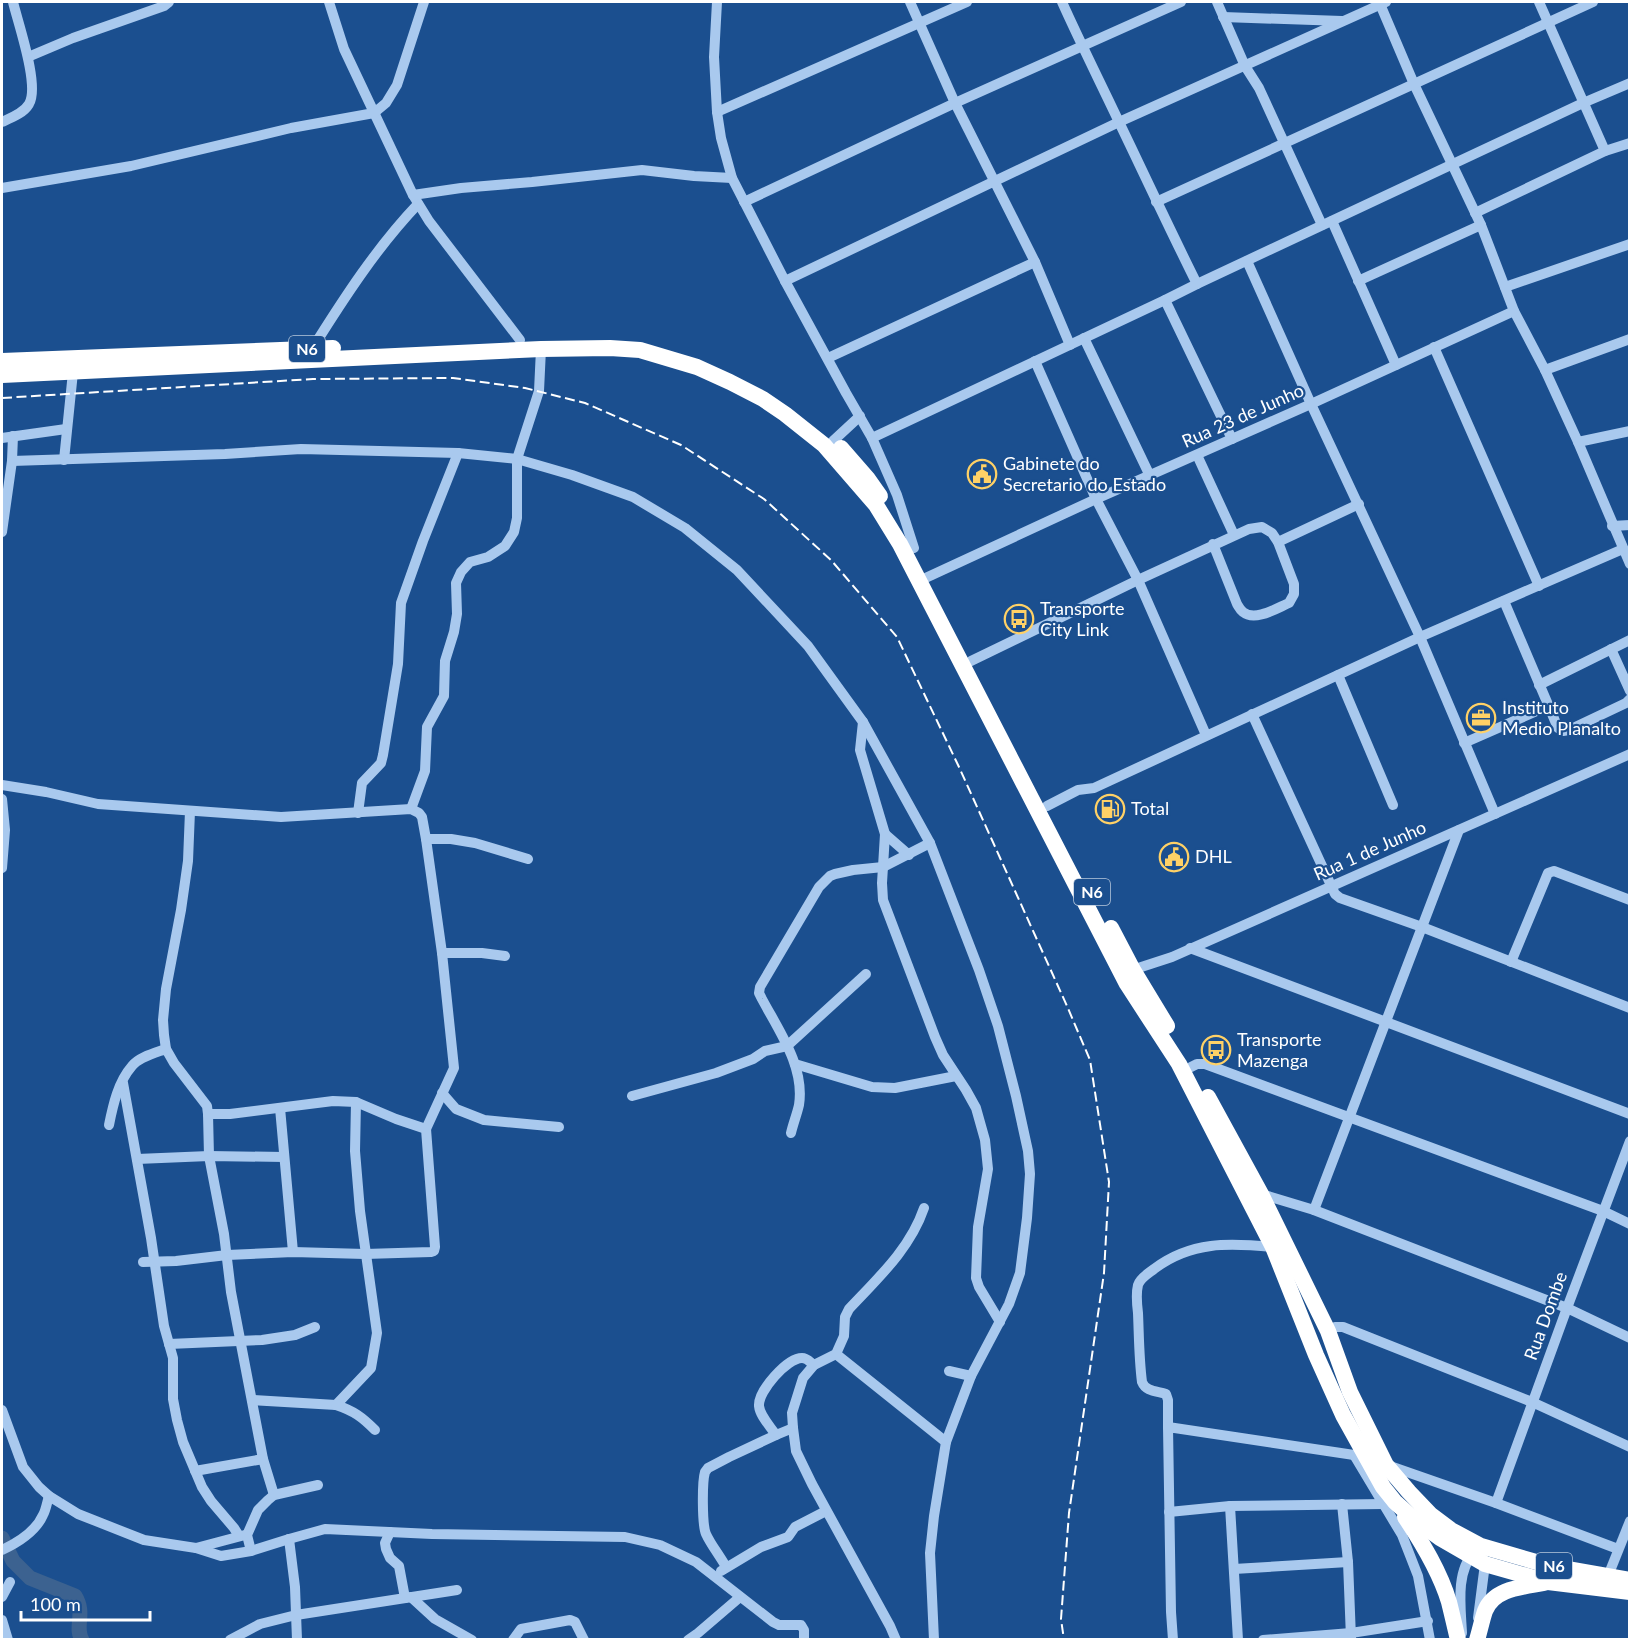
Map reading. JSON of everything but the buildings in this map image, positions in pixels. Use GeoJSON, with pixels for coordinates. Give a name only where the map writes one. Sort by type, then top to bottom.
{"type":"FeatureCollection","features":[{"type":"Feature","properties":{"kind":"highway","name":"N6"},"geometry":{"type":"LineString","coordinates":[[2,361],[520,340],[613,337],[641,339],[700,358],[767,390],[816,425],[868,478],[914,548],[924,579],[1038,813],[1179,1064],[1273,1247],[1358,1453],[1383,1487],[1390,1503],[1440,1538],[1478,1556],[1548,1582],[1629,1592]]}},
{"type":"Feature","properties":{"kind":"highway","name":"N6"},"geometry":{"type":"LineString","coordinates":[[2,375],[541,349],[610,348],[640,351],[698,367],[763,399],[785,414],[824,445],[876,505],[924,579],[971,661],[1047,806],[1127,971],[1191,1066],[1261,1194],[1328,1331],[1350,1392],[1386,1465],[1431,1515],[1451,1530],[1478,1556],[1629,1580]]}},
{"type":"Feature","properties":{"kind":"highway"},"geometry":{"type":"LineString","coordinates":[[1390,1503],[1421,1541],[1439,1577],[1458,1640]]}},
{"type":"Feature","properties":{"kind":"highway"},"geometry":{"type":"LineString","coordinates":[[1476,1640],[1486,1609],[1492,1600],[1511,1589],[1548,1582]]}},
{"type":"Feature","properties":{"kind":"street"},"geometry":{"type":"LineString","coordinates":[[2,122],[18,115],[29,104],[33,91],[28,57],[13,2]]}},
{"type":"Feature","properties":{"kind":"street"},"geometry":{"type":"LineString","coordinates":[[28,57],[73,38],[164,6],[169,2]]}},
{"type":"Feature","properties":{"kind":"street"},"geometry":{"type":"LineString","coordinates":[[329,2],[345,49],[416,200],[429,221],[520,340]]}},
{"type":"Feature","properties":{"kind":"street"},"geometry":{"type":"LineString","coordinates":[[2,188],[131,166],[291,128],[374,113],[386,103],[397,85],[424,2]]}},
{"type":"Feature","properties":{"kind":"street"},"geometry":{"type":"LineString","coordinates":[[717,2],[714,57],[717,112],[721,138],[732,178],[785,281],[872,438],[897,495],[914,548]]}},
{"type":"Feature","properties":{"kind":"street"},"geometry":{"type":"LineString","coordinates":[[910,2],[955,103],[1035,262],[1070,345]]}},
{"type":"Feature","properties":{"kind":"street"},"geometry":{"type":"LineString","coordinates":[[717,112],[967,2]]}},
{"type":"Feature","properties":{"kind":"street"},"geometry":{"type":"LineString","coordinates":[[1062,2],[1197,284]]}},
{"type":"Feature","properties":{"kind":"street"},"geometry":{"type":"LineString","coordinates":[[744,202],[1081,45],[1181,2]]}},
{"type":"Feature","properties":{"kind":"street"},"geometry":{"type":"LineString","coordinates":[[1217,2],[1245,66],[1259,88],[1358,281],[1396,365]]}},
{"type":"Feature","properties":{"kind":"street"},"geometry":{"type":"LineString","coordinates":[[1539,2],[1605,151]]}},
{"type":"Feature","properties":{"kind":"street"},"geometry":{"type":"LineString","coordinates":[[1156,202],[1593,2]]}},
{"type":"Feature","properties":{"kind":"street"},"geometry":{"type":"LineString","coordinates":[[785,281],[1119,122],[1383,3],[1414,84],[1480,225],[1514,311],[1545,370],[1578,442],[1629,564]]}},
{"type":"Feature","properties":{"kind":"street"},"geometry":{"type":"LineString","coordinates":[[1223,17],[1345,21]]}},
{"type":"Feature","properties":{"kind":"street"},"geometry":{"type":"LineString","coordinates":[[872,438],[1629,83]]}},
{"type":"Feature","properties":{"kind":"street"},"geometry":{"type":"LineString","coordinates":[[1474,213],[1605,151],[1629,143]]}},
{"type":"Feature","properties":{"kind":"street"},"geometry":{"type":"LineString","coordinates":[[312,349],[340,304],[416,200],[460,188],[642,170],[732,178]]}},
{"type":"Feature","properties":{"kind":"street"},"geometry":{"type":"LineString","coordinates":[[1358,281],[1480,225]]}},
{"type":"Feature","properties":{"kind":"street"},"geometry":{"type":"LineString","coordinates":[[1505,287],[1629,244]]}},
{"type":"Feature","properties":{"kind":"street"},"geometry":{"type":"LineString","coordinates":[[1247,261],[1420,637],[1495,814]]}},
{"type":"Feature","properties":{"kind":"street"},"geometry":{"type":"LineString","coordinates":[[828,358],[1035,262]]}},
{"type":"Feature","properties":{"kind":"street"},"geometry":{"type":"LineString","coordinates":[[1165,300],[1232,439]]}},
{"type":"Feature","properties":{"kind":"street","name":"Rua 23 de Junho"},"geometry":{"type":"LineString","coordinates":[[924,579],[1514,311]]}},
{"type":"Feature","properties":{"kind":"street"},"geometry":{"type":"LineString","coordinates":[[1084,338],[1150,476]]}},
{"type":"Feature","properties":{"kind":"street"},"geometry":{"type":"LineString","coordinates":[[1545,370],[1629,339]]}},
{"type":"Feature","properties":{"kind":"street"},"geometry":{"type":"LineString","coordinates":[[1434,347],[1539,586]]}},
{"type":"Feature","properties":{"kind":"street"},"geometry":{"type":"LineString","coordinates":[[411,809],[425,771],[428,727],[444,696],[445,661],[454,632],[457,614],[456,583],[460,572],[470,562],[488,557],[505,546],[514,532],[518,518],[517,459],[539,392],[541,349]]}},
{"type":"Feature","properties":{"kind":"street"},"geometry":{"type":"LineString","coordinates":[[1035,362],[1096,499],[1138,580],[1206,735]]}},
{"type":"Feature","properties":{"kind":"street"},"geometry":{"type":"LineString","coordinates":[[64,460],[73,372]]}},
{"type":"Feature","properties":{"kind":"street"},"geometry":{"type":"LineString","coordinates":[[833,441],[860,416]]}},
{"type":"Feature","properties":{"kind":"street"},"geometry":{"type":"LineString","coordinates":[[2,438],[66,429]]}},
{"type":"Feature","properties":{"kind":"street"},"geometry":{"type":"LineString","coordinates":[[1578,442],[1629,431]]}},
{"type":"Feature","properties":{"kind":"street"},"geometry":{"type":"LineString","coordinates":[[2,532],[12,461],[13,436]]}},
{"type":"Feature","properties":{"kind":"street"},"geometry":{"type":"LineString","coordinates":[[12,461],[225,454],[301,449],[458,453],[517,459],[572,475],[633,497],[685,528],[737,570],[808,646],[863,722],[930,843],[998,1026],[1028,1151],[1027,1218],[1020,1273],[1009,1304],[971,1376],[946,1442],[930,1553],[934,1640]]}},
{"type":"Feature","properties":{"kind":"street"},"geometry":{"type":"LineString","coordinates":[[358,813],[362,783],[381,763],[383,755],[398,664],[401,603],[458,453]]}},
{"type":"Feature","properties":{"kind":"street"},"geometry":{"type":"LineString","coordinates":[[1197,455],[1234,535]]}},
{"type":"Feature","properties":{"kind":"street"},"geometry":{"type":"LineString","coordinates":[[1278,542],[1359,504]]}},
{"type":"Feature","properties":{"kind":"street"},"geometry":{"type":"LineString","coordinates":[[1612,526],[1629,525]]}},
{"type":"Feature","properties":{"kind":"street"},"geometry":{"type":"LineString","coordinates":[[971,661],[1213,544],[1249,529],[1262,527],[1272,533],[1278,542],[1294,584],[1294,594],[1290,603],[1261,615],[1243,612],[1237,604],[1213,544]]}},
{"type":"Feature","properties":{"kind":"street"},"geometry":{"type":"LineString","coordinates":[[1047,806],[1078,790],[1094,788],[1420,637],[1623,549]]}},
{"type":"Feature","properties":{"kind":"street"},"geometry":{"type":"LineString","coordinates":[[1504,601],[1558,728],[1563,731],[1569,730],[1626,703],[1629,699]]}},
{"type":"Feature","properties":{"kind":"street"},"geometry":{"type":"LineString","coordinates":[[1539,685],[1629,640]]}},
{"type":"Feature","properties":{"kind":"street"},"geometry":{"type":"LineString","coordinates":[[1611,649],[1629,691]]}},
{"type":"Feature","properties":{"kind":"street"},"geometry":{"type":"LineString","coordinates":[[1338,675],[1393,805]]}},
{"type":"Feature","properties":{"kind":"street"},"geometry":{"type":"LineString","coordinates":[[1464,743],[1548,706]]}},
{"type":"Feature","properties":{"kind":"street"},"geometry":{"type":"LineString","coordinates":[[1252,714],[1335,894],[1340,898],[1422,927],[1629,1008]]}},
{"type":"Feature","properties":{"kind":"street"},"geometry":{"type":"LineString","coordinates":[[863,722],[860,750],[885,834],[883,900],[935,1036],[976,1108],[985,1140],[988,1169],[978,1227],[976,1278],[1000,1322]]}},
{"type":"Feature","properties":{"kind":"street","name":"Rua 1 de Junho"},"geometry":{"type":"LineString","coordinates":[[1127,971],[1172,957],[1629,754]]}},
{"type":"Feature","properties":{"kind":"street"},"geometry":{"type":"LineString","coordinates":[[2,785],[98,804],[281,817],[411,809],[422,817],[442,953],[454,1068],[426,1129],[434,1251],[365,1254],[293,1252],[149,1262]]}},
{"type":"Feature","properties":{"kind":"street"},"geometry":{"type":"LineString","coordinates":[[2,799],[5,830],[2,868]]}},
{"type":"Feature","properties":{"kind":"street"},"geometry":{"type":"LineString","coordinates":[[190,811],[188,861],[166,989],[163,1020],[166,1049],[207,1106],[208,1156],[217,1195],[231,1292],[263,1459],[274,1495]]}},
{"type":"Feature","properties":{"kind":"street"},"geometry":{"type":"LineString","coordinates":[[1314,1210],[1459,830]]}},
{"type":"Feature","properties":{"kind":"street"},"geometry":{"type":"LineString","coordinates":[[885,834],[909,855]]}},
{"type":"Feature","properties":{"kind":"street"},"geometry":{"type":"LineString","coordinates":[[426,839],[451,839],[475,843],[528,860]]}},
{"type":"Feature","properties":{"kind":"street"},"geometry":{"type":"LineString","coordinates":[[791,1132],[800,1089],[795,1064],[759,993],[760,987],[819,887],[830,876],[853,870],[883,867],[930,843]]}},
{"type":"Feature","properties":{"kind":"street"},"geometry":{"type":"LineString","coordinates":[[1511,962],[1548,873],[1554,872],[1629,900]]}},
{"type":"Feature","properties":{"kind":"street"},"geometry":{"type":"LineString","coordinates":[[1190,948],[1629,1114]]}},
{"type":"Feature","properties":{"kind":"street"},"geometry":{"type":"LineString","coordinates":[[442,953],[482,953],[505,957]]}},
{"type":"Feature","properties":{"kind":"street"},"geometry":{"type":"LineString","coordinates":[[632,1096],[716,1073],[753,1059],[769,1050],[787,1046],[866,974]]}},
{"type":"Feature","properties":{"kind":"street"},"geometry":{"type":"LineString","coordinates":[[109,1125],[117,1093],[132,1065],[144,1057],[166,1049]]}},
{"type":"Feature","properties":{"kind":"street"},"geometry":{"type":"LineString","coordinates":[[795,1064],[872,1087],[895,1088],[956,1076]]}},
{"type":"Feature","properties":{"kind":"street"},"geometry":{"type":"LineString","coordinates":[[1191,1066],[1205,1064],[1603,1212],[1629,1224]]}},
{"type":"Feature","properties":{"kind":"street"},"geometry":{"type":"LineString","coordinates":[[123,1083],[137,1159],[149,1262],[174,1368],[173,1399],[177,1420],[183,1442],[202,1486],[211,1501],[243,1535],[250,1551]]}},
{"type":"Feature","properties":{"kind":"street"},"geometry":{"type":"LineString","coordinates":[[442,1093],[456,1109],[484,1119],[560,1127]]}},
{"type":"Feature","properties":{"kind":"street"},"geometry":{"type":"LineString","coordinates":[[208,1114],[230,1114],[333,1101],[356,1102],[426,1129]]}},
{"type":"Feature","properties":{"kind":"street"},"geometry":{"type":"LineString","coordinates":[[336,1405],[371,1368],[377,1334],[360,1211],[355,1151],[356,1102]]}},
{"type":"Feature","properties":{"kind":"street"},"geometry":{"type":"LineString","coordinates":[[280,1108],[293,1252]]}},
{"type":"Feature","properties":{"kind":"street","name":"Rua Dombe"},"geometry":{"type":"LineString","coordinates":[[1496,1503],[1629,1141]]}},
{"type":"Feature","properties":{"kind":"street"},"geometry":{"type":"LineString","coordinates":[[137,1159],[208,1156],[284,1157]]}},
{"type":"Feature","properties":{"kind":"street"},"geometry":{"type":"LineString","coordinates":[[1261,1194],[1314,1210],[1567,1308],[1629,1338]]}},
{"type":"Feature","properties":{"kind":"street"},"geometry":{"type":"LineString","coordinates":[[896,1640],[796,1451],[792,1413],[803,1378],[814,1365],[836,1354],[844,1336],[845,1317],[849,1309],[892,1263],[907,1243],[919,1223],[924,1208]]}},
{"type":"Feature","properties":{"kind":"street"},"geometry":{"type":"LineString","coordinates":[[1173,1640],[1168,1400],[1166,1395],[1144,1387],[1142,1382],[1138,1284],[1163,1262],[1196,1248],[1222,1244],[1273,1247]]}},
{"type":"Feature","properties":{"kind":"street"},"geometry":{"type":"LineString","coordinates":[[169,1344],[270,1339],[295,1335],[315,1327]]}},
{"type":"Feature","properties":{"kind":"street"},"geometry":{"type":"LineString","coordinates":[[1328,1331],[1335,1327],[1343,1327],[1532,1402],[1629,1447]]}},
{"type":"Feature","properties":{"kind":"street"},"geometry":{"type":"LineString","coordinates":[[836,1354],[946,1442]]}},
{"type":"Feature","properties":{"kind":"street"},"geometry":{"type":"LineString","coordinates":[[776,1435],[760,1412],[760,1395],[781,1370],[797,1359],[807,1359],[814,1365]]}},
{"type":"Feature","properties":{"kind":"street"},"geometry":{"type":"LineString","coordinates":[[949,1371],[971,1376]]}},
{"type":"Feature","properties":{"kind":"street"},"geometry":{"type":"LineString","coordinates":[[252,1400],[336,1405],[362,1416],[375,1430]]}},
{"type":"Feature","properties":{"kind":"street"},"geometry":{"type":"LineString","coordinates":[[2,1410],[23,1467],[39,1487],[78,1514],[144,1540],[196,1548],[221,1556],[250,1551],[326,1529],[626,1537],[660,1545],[696,1562],[773,1623],[801,1625],[804,1630],[804,1640]]}},
{"type":"Feature","properties":{"kind":"street"},"geometry":{"type":"LineString","coordinates":[[1168,1427],[1358,1453]]}},
{"type":"Feature","properties":{"kind":"street"},"geometry":{"type":"LineString","coordinates":[[726,1567],[706,1535],[704,1527],[705,1472],[719,1462],[793,1428]]}},
{"type":"Feature","properties":{"kind":"street"},"geometry":{"type":"LineString","coordinates":[[195,1471],[263,1459]]}},
{"type":"Feature","properties":{"kind":"street"},"geometry":{"type":"LineString","coordinates":[[1386,1465],[1618,1549]]}},
{"type":"Feature","properties":{"kind":"street"},"geometry":{"type":"LineString","coordinates":[[196,1548],[243,1535],[258,1510],[274,1495],[318,1485]]}},
{"type":"Feature","properties":{"kind":"street"},"geometry":{"type":"LineString","coordinates":[[5,1549],[36,1526],[44,1515],[49,1496]]}},
{"type":"Feature","properties":{"kind":"street"},"geometry":{"type":"LineString","coordinates":[[1169,1512],[1230,1506],[1390,1503],[1418,1576],[1430,1640]]}},
{"type":"Feature","properties":{"kind":"street"},"geometry":{"type":"LineString","coordinates":[[1342,1504],[1348,1562],[1351,1636]]}},
{"type":"Feature","properties":{"kind":"street"},"geometry":{"type":"LineString","coordinates":[[1230,1506],[1238,1640]]}},
{"type":"Feature","properties":{"kind":"street"},"geometry":{"type":"LineString","coordinates":[[715,1576],[761,1547],[788,1537],[795,1527],[826,1511]]}},
{"type":"Feature","properties":{"kind":"street"},"geometry":{"type":"LineString","coordinates":[[1608,1576],[1629,1523]]}},
{"type":"Feature","properties":{"kind":"street"},"geometry":{"type":"LineString","coordinates":[[390,1532],[385,1544],[386,1549],[390,1558],[399,1566],[408,1598],[435,1619],[472,1640]]}},
{"type":"Feature","properties":{"kind":"street"},"geometry":{"type":"LineString","coordinates":[[289,1539],[295,1587],[297,1640]]}},
{"type":"Feature","properties":{"kind":"street"},"geometry":{"type":"LineString","coordinates":[[1463,1640],[1460,1594],[1463,1576],[1478,1556]]}},
{"type":"Feature","properties":{"kind":"street"},"geometry":{"type":"LineString","coordinates":[[1476,1640],[1478,1556]]}},
{"type":"Feature","properties":{"kind":"street"},"geometry":{"type":"LineString","coordinates":[[1234,1569],[1348,1562]]}},
{"type":"Feature","properties":{"kind":"street"},"geometry":{"type":"LineString","coordinates":[[2,1597],[10,1582]]}},
{"type":"Feature","properties":{"kind":"street"},"geometry":{"type":"LineString","coordinates":[[230,1640],[260,1624],[296,1615],[457,1590]]}},
{"type":"Feature","properties":{"kind":"street"},"geometry":{"type":"LineString","coordinates":[[688,1640],[740,1597]]}},
{"type":"Feature","properties":{"kind":"street"},"geometry":{"type":"LineString","coordinates":[[2,1620],[8,1640]]}},
{"type":"Feature","properties":{"kind":"street"},"geometry":{"type":"LineString","coordinates":[[513,1640],[521,1629],[570,1620],[575,1622],[584,1640]]}},
{"type":"Feature","properties":{"kind":"street"},"geometry":{"type":"LineString","coordinates":[[1263,1640],[1351,1636],[1428,1621]]}},
{"type":"Feature","properties":{"kind":"waterway"},"geometry":{"type":"LineString","coordinates":[[2,1538],[13,1561],[30,1578],[75,1596],[80,1609],[79,1630],[82,1640]]}},
{"type":"Feature","properties":{"kind":"railway"},"geometry":{"type":"LineString","coordinates":[[2,398],[313,379],[453,378],[525,388],[585,403],[681,445],[764,499],[831,560],[897,637],[959,767],[1090,1060],[1109,1182],[1104,1273],[1069,1513],[1061,1619],[1064,1640]]}},
{"type":"Feature","properties":{"kind":"place","name":"Gabinete do Secretario do Estado"},"geometry":{"type":"Point","coordinates":[982,474]}},
{"type":"Feature","properties":{"kind":"place","name":"Transporte City Link"},"geometry":{"type":"Point","coordinates":[1019,619]}},
{"type":"Feature","properties":{"kind":"place","name":"Instituto Medio Planalto"},"geometry":{"type":"Point","coordinates":[1481,718]}},
{"type":"Feature","properties":{"kind":"place","name":"Total"},"geometry":{"type":"Point","coordinates":[1110,809]}},
{"type":"Feature","properties":{"kind":"place","name":"DHL"},"geometry":{"type":"Point","coordinates":[1174,857]}},
{"type":"Feature","properties":{"kind":"place","name":"Transporte Mazenga"},"geometry":{"type":"Point","coordinates":[1216,1050]}}]}
